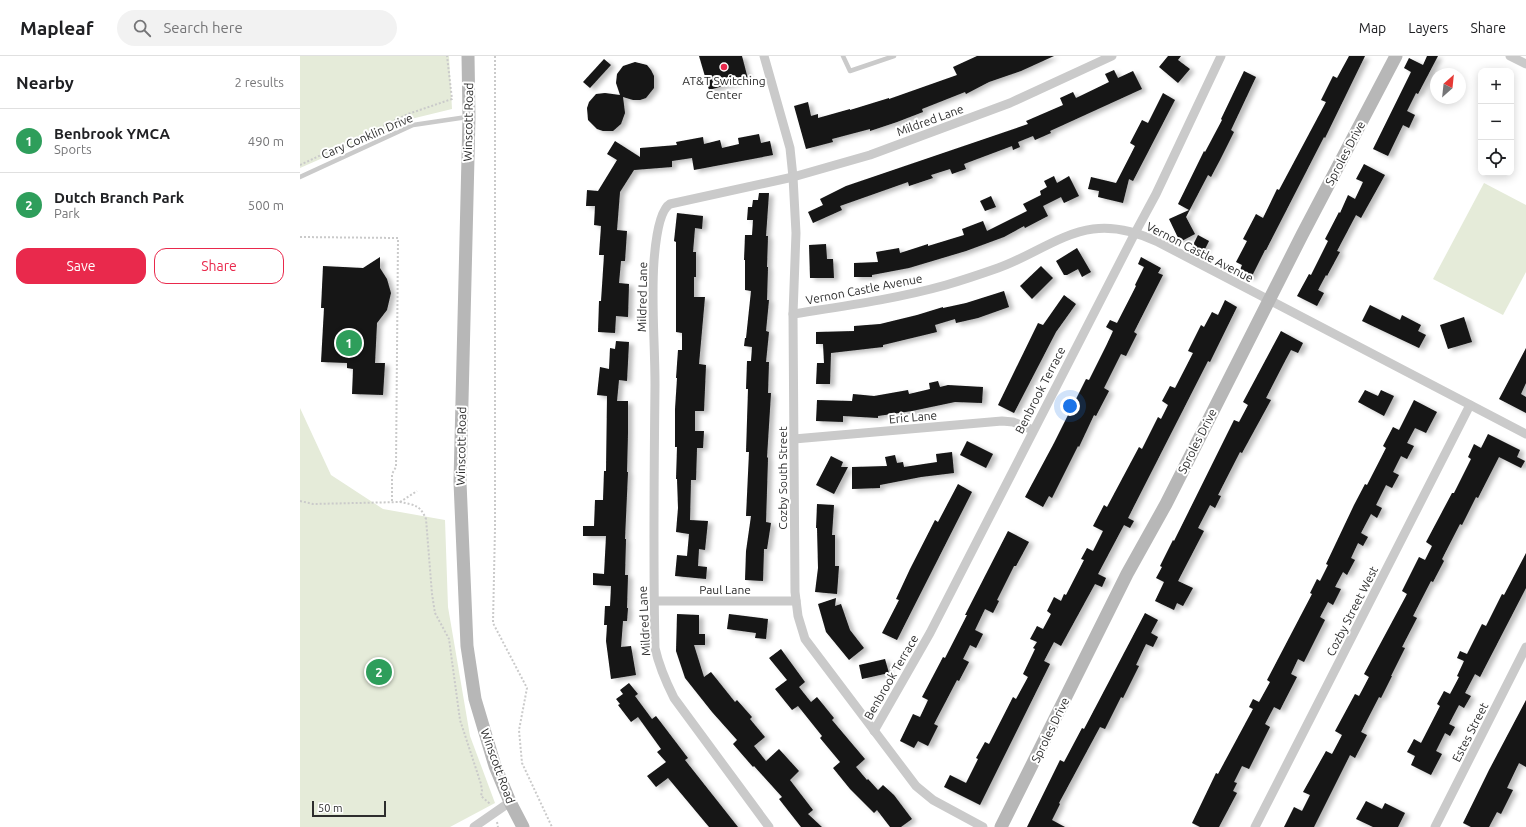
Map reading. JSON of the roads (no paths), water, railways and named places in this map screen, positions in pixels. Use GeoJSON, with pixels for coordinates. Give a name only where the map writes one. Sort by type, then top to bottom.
{"type":"FeatureCollection","features":[{"type":"Feature","properties":{"kind":"street","name":"Winscott Road"},"geometry":{"type":"LineString","coordinates":[[468,56],[460,482],[466,632],[475,699],[495,766],[510,802],[523,827]]}},
{"type":"Feature","properties":{"kind":"street","name":"Cozby South Street"},"geometry":{"type":"LineString","coordinates":[[764,56],[790,148],[793,177],[796,233],[793,314],[795,585],[798,616],[805,639],[916,786],[933,800],[983,827]]}},
{"type":"Feature","properties":{"kind":"street","name":"Mildred Lane"},"geometry":{"type":"LineString","coordinates":[[769,827],[674,698],[664,678],[655,648],[654,260],[663,211],[670,204],[793,177],[870,155],[1010,103],[1112,56]]}},
{"type":"Feature","properties":{"kind":"street","name":"Benbrook Terrace"},"geometry":{"type":"LineString","coordinates":[[874,731],[930,632],[1156,194],[1221,56]]}},
{"type":"Feature","properties":{"kind":"street","name":"Sproles Drive"},"geometry":{"type":"LineString","coordinates":[[1001,827],[1091,645],[1166,504],[1268,300],[1396,56]]}},
{"type":"Feature","properties":{"kind":"street"},"geometry":{"type":"LineString","coordinates":[[1510,56],[1526,64]]}},
{"type":"Feature","properties":{"kind":"street","name":"Vernon Castle Avenue"},"geometry":{"type":"LineString","coordinates":[[793,314],[874,301],[946,285],[1000,267],[1066,237],[1093,229],[1110,229],[1135,233],[1158,242],[1526,434]]}},
{"type":"Feature","properties":{"kind":"street","name":"Cozby Street West"},"geometry":{"type":"LineString","coordinates":[[1255,827],[1470,405]]}},
{"type":"Feature","properties":{"kind":"street","name":"Eric Lane"},"geometry":{"type":"LineString","coordinates":[[794,439],[1002,421],[1013,422],[1033,430]]}},
{"type":"Feature","properties":{"kind":"street","name":"Paul Lane"},"geometry":{"type":"LineString","coordinates":[[654,601],[796,601]]}},
{"type":"Feature","properties":{"kind":"street","name":"Estes Street"},"geometry":{"type":"LineString","coordinates":[[1435,827],[1526,647]]}},
{"type":"Feature","properties":{"kind":"street"},"geometry":{"type":"LineString","coordinates":[[474,827],[510,802]]}},
{"type":"Feature","properties":{"kind":"lane"},"geometry":{"type":"LineString","coordinates":[[843,56],[850,71],[894,56]]}},
{"type":"Feature","properties":{"kind":"lane","name":"Cary Conklin Drive"},"geometry":{"type":"LineString","coordinates":[[300,177],[413,125],[468,117]]}},
{"type":"Feature","properties":{"kind":"place","name":"AT&T Switching Center"},"geometry":{"type":"Point","coordinates":[724,67]}},
{"type":"Feature","properties":{"kind":"place","name":"Benbrook YMCA"},"geometry":{"type":"Point","coordinates":[349,343]}},
{"type":"Feature","properties":{"kind":"place","name":"Dutch Branch Park"},"geometry":{"type":"Point","coordinates":[379,672]}}]}
